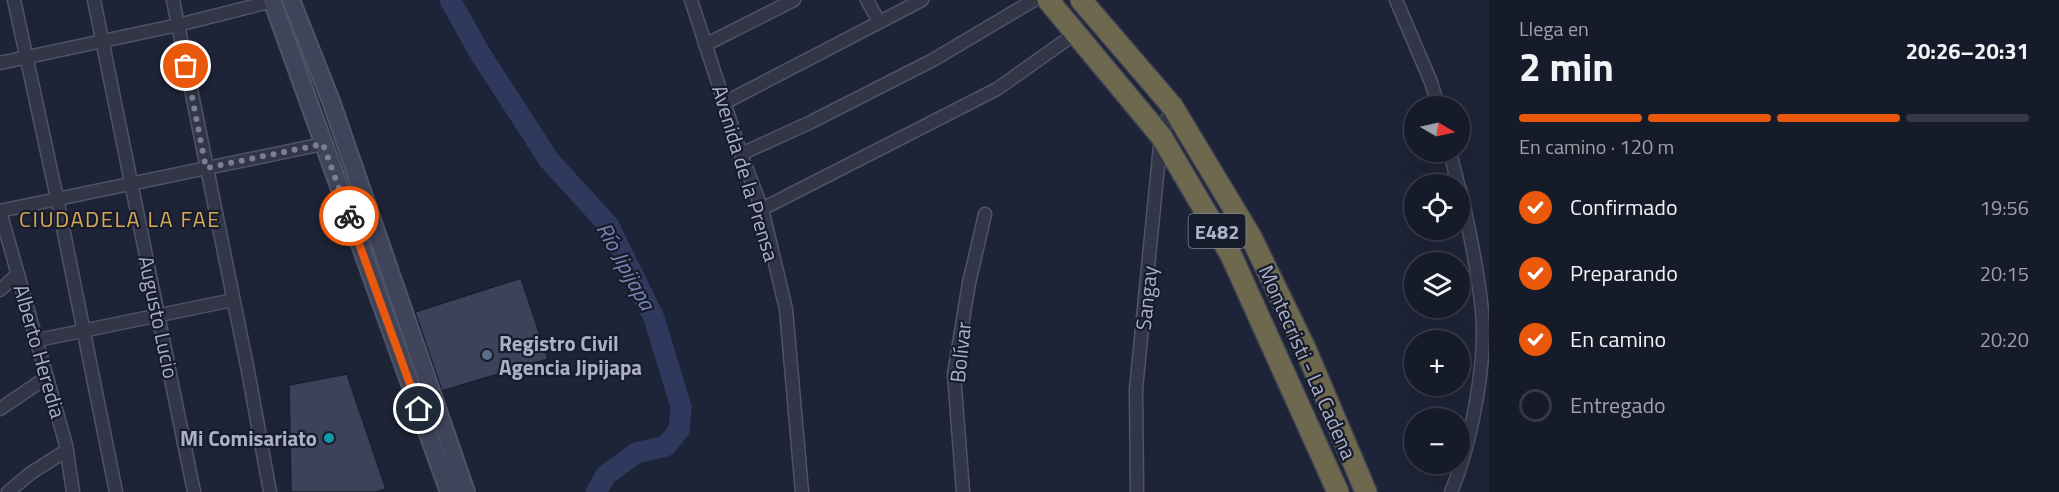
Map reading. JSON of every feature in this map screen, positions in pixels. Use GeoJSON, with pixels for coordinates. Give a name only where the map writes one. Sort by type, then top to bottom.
{"type":"FeatureCollection","features":[{"type":"Feature","properties":{"kind":"highway","name":"Montecristi - La Cadena"},"geometry":{"type":"LineString","coordinates":[[1048,0],[1161,136],[1232,255],[1338,492]]}},
{"type":"Feature","properties":{"kind":"highway","name":"Montecristi - La Cadena"},"geometry":{"type":"LineString","coordinates":[[1081,0],[1172,106],[1251,237],[1305,348],[1366,492]]}},
{"type":"Feature","properties":{"kind":"main road"},"geometry":{"type":"LineString","coordinates":[[291,0],[331,101],[466,492]]}},
{"type":"Feature","properties":{"kind":"main road"},"geometry":{"type":"LineString","coordinates":[[272,1],[450,492]]}},
{"type":"Feature","properties":{"kind":"street"},"geometry":{"type":"LineString","coordinates":[[14,0],[57,198],[116,492]]}},
{"type":"Feature","properties":{"kind":"street","name":"Augusto Lucio"},"geometry":{"type":"LineString","coordinates":[[94,0],[194,492]]}},
{"type":"Feature","properties":{"kind":"street"},"geometry":{"type":"LineString","coordinates":[[173,0],[270,492]]}},
{"type":"Feature","properties":{"kind":"street","name":"Avenida de la Prensa"},"geometry":{"type":"LineString","coordinates":[[691,0],[741,154],[762,209],[786,309],[802,492]]}},
{"type":"Feature","properties":{"kind":"street"},"geometry":{"type":"LineString","coordinates":[[705,45],[794,0]]}},
{"type":"Feature","properties":{"kind":"street"},"geometry":{"type":"LineString","coordinates":[[867,0],[879,22]]}},
{"type":"Feature","properties":{"kind":"street"},"geometry":{"type":"LineString","coordinates":[[724,103],[922,0]]}},
{"type":"Feature","properties":{"kind":"street"},"geometry":{"type":"LineString","coordinates":[[741,154],[809,123],[933,60],[1034,0]]}},
{"type":"Feature","properties":{"kind":"street"},"geometry":{"type":"LineString","coordinates":[[1396,0],[1435,96]]}},
{"type":"Feature","properties":{"kind":"street"},"geometry":{"type":"LineString","coordinates":[[0,63],[178,26],[272,1]]}},
{"type":"Feature","properties":{"kind":"street"},"geometry":{"type":"LineString","coordinates":[[762,209],[997,89],[1076,33]]}},
{"type":"Feature","properties":{"kind":"street","name":"Sangay"},"geometry":{"type":"LineString","coordinates":[[1137,492],[1136,390],[1161,136],[1172,106]]}},
{"type":"Feature","properties":{"kind":"street"},"geometry":{"type":"LineString","coordinates":[[0,211],[323,144]]}},
{"type":"Feature","properties":{"kind":"street","name":"Alberto Heredia"},"geometry":{"type":"LineString","coordinates":[[0,211],[67,450],[73,492]]}},
{"type":"Feature","properties":{"kind":"street","name":"Bolívar"},"geometry":{"type":"LineString","coordinates":[[963,492],[954,374],[969,283],[985,214]]}},
{"type":"Feature","properties":{"kind":"street"},"geometry":{"type":"LineString","coordinates":[[1451,492],[1465,450],[1482,363],[1482,312],[1470,238]]}},
{"type":"Feature","properties":{"kind":"street"},"geometry":{"type":"LineString","coordinates":[[0,290],[18,274]]}},
{"type":"Feature","properties":{"kind":"street"},"geometry":{"type":"LineString","coordinates":[[38,340],[233,300]]}},
{"type":"Feature","properties":{"kind":"street"},"geometry":{"type":"LineString","coordinates":[[0,410],[47,377]]}},
{"type":"Feature","properties":{"kind":"street"},"geometry":{"type":"LineString","coordinates":[[8,492],[67,450]]}},
{"type":"Feature","properties":{"kind":"building"},"geometry":{"type":"Polygon","coordinates":[[[521,278],[548,359],[442,391],[415,312],[521,278]]]}},
{"type":"Feature","properties":{"kind":"building","name":"Mi Comisariato"},"geometry":{"type":"Polygon","coordinates":[[[347,374],[386,489],[376,492],[291,492],[289,385],[347,374]]]}},
{"type":"Feature","properties":{"kind":"waterway","name":"Río Jipijapa"},"geometry":{"type":"LineString","coordinates":[[450,0],[481,55],[549,160],[609,226],[654,318],[681,407],[679,430],[666,446],[636,453],[606,475],[596,492]]}},
{"type":"Feature","properties":{"kind":"way so far"},"geometry":{"type":"LineString","coordinates":[[186,66],[206,168],[323,144],[349,216]]}},
{"type":"Feature","properties":{"kind":"place","name":"Registro Civil Agencia Jipijapa"},"geometry":{"type":"Point","coordinates":[487,355]}},
{"type":"Feature","properties":{"kind":"place","name":"Mi Comisariato"},"geometry":{"type":"Point","coordinates":[329,438]}},
{"type":"Feature","properties":{"kind":"district","name":"CIUDADELA LA FAE"},"geometry":{"type":"Point","coordinates":[120,219]}},
{"type":"Feature","properties":{"kind":"route"},"geometry":{"type":"LineString","coordinates":[[349,216],[419,409]]}}]}
